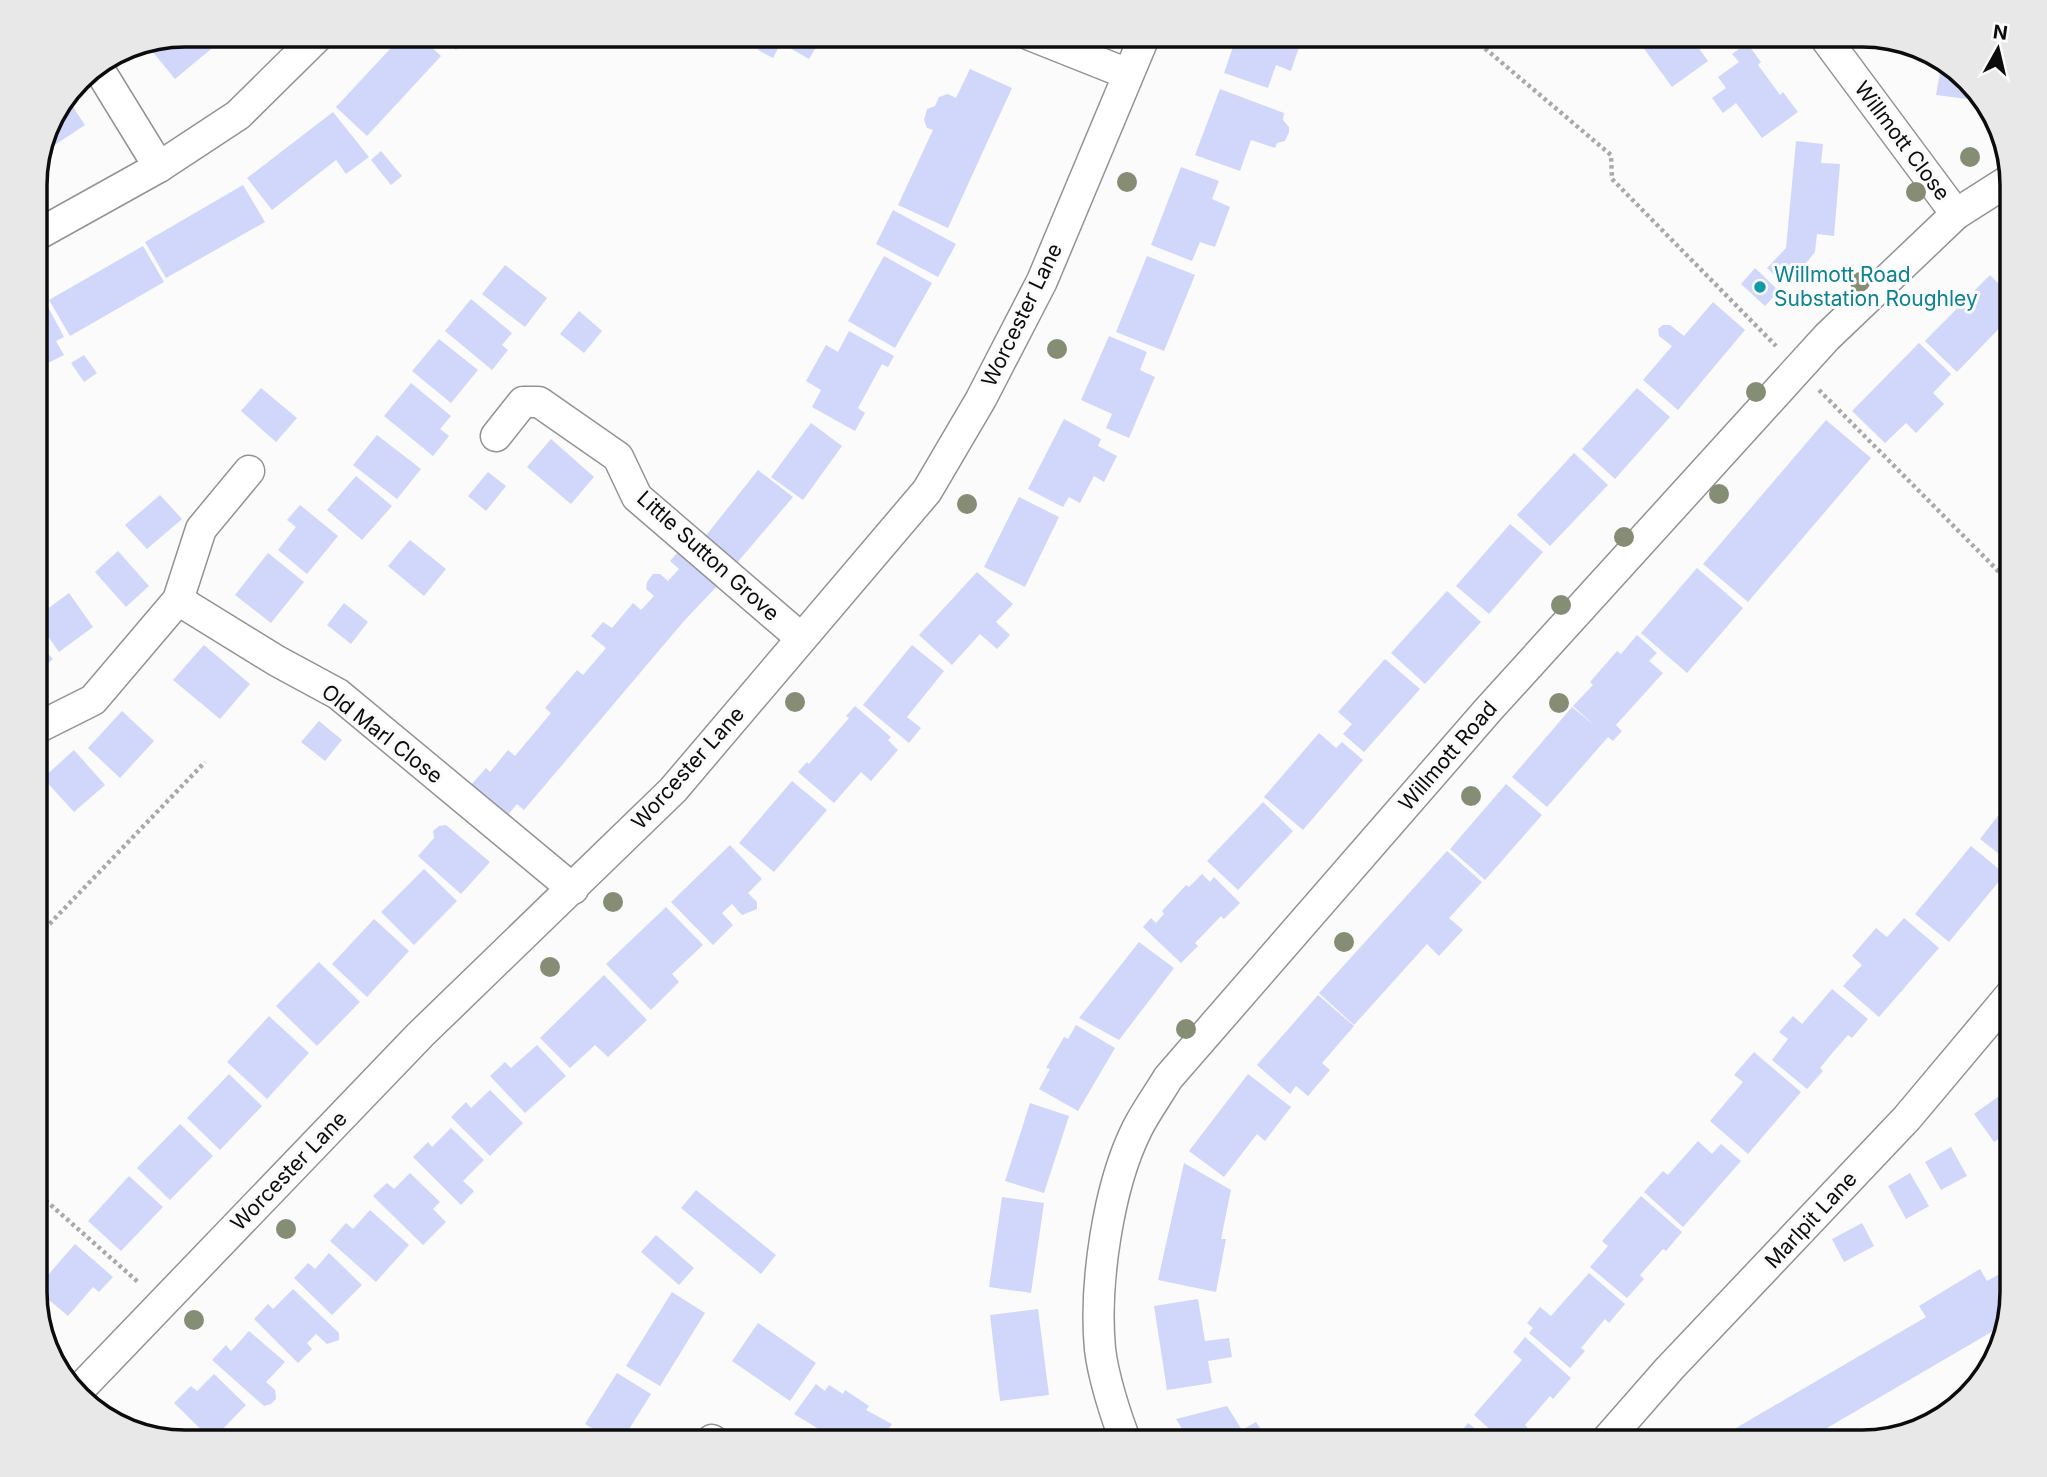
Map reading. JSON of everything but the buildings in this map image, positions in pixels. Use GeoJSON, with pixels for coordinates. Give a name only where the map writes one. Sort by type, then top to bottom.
{"type":"FeatureCollection","features":[{"type":"Feature","properties":{"kind":"street"},"geometry":{"type":"LineString","coordinates":[[48,229],[159,167],[239,115],[307,47]]}},
{"type":"Feature","properties":{"kind":"street"},"geometry":{"type":"LineString","coordinates":[[1060,47],[1128,74]]}},
{"type":"Feature","properties":{"kind":"street","name":"Worcester Lane"},"geometry":{"type":"LineString","coordinates":[[84,1385],[421,1035],[673,790],[928,491],[975,410],[1042,281],[1140,47]]}},
{"type":"Feature","properties":{"kind":"street","name":"Willmott Close"},"geometry":{"type":"LineString","coordinates":[[1832,47],[1956,214]]}},
{"type":"Feature","properties":{"kind":"street"},"geometry":{"type":"LineString","coordinates":[[103,76],[159,167]]}},
{"type":"Feature","properties":{"kind":"street","name":"Willmott Road"},"geometry":{"type":"LineString","coordinates":[[1121,1430],[1100,1350],[1101,1263],[1116,1185],[1137,1129],[1168,1078],[1488,710],[1827,337],[1956,214],[2000,186]]}},
{"type":"Feature","properties":{"kind":"street","name":"Little Sutton Grove"},"geometry":{"type":"LineString","coordinates":[[496,436],[523,402],[539,402],[618,457],[637,497],[801,638]]}},
{"type":"Feature","properties":{"kind":"street"},"geometry":{"type":"LineString","coordinates":[[48,722],[93,700],[178,600],[201,528],[249,471]]}},
{"type":"Feature","properties":{"kind":"street","name":"Old Marl Close"},"geometry":{"type":"LineString","coordinates":[[178,600],[277,661],[338,694],[573,889]]}},
{"type":"Feature","properties":{"kind":"street","name":"Marlpit Lane"},"geometry":{"type":"LineString","coordinates":[[1616,1430],[1907,1118],[2000,1007]]}},
{"type":"Feature","properties":{"kind":"path"},"geometry":{"type":"LineString","coordinates":[[1483,47],[1611,155],[1612,179],[2000,573]]}},
{"type":"Feature","properties":{"kind":"path"},"geometry":{"type":"LineString","coordinates":[[48,925],[205,762]]}},
{"type":"Feature","properties":{"kind":"path"},"geometry":{"type":"LineString","coordinates":[[48,1202],[163,1303]]}},
{"type":"Feature","properties":{"kind":"place","name":"Willmott Road Substation Roughley"},"geometry":{"type":"Point","coordinates":[1760,287]}}]}
